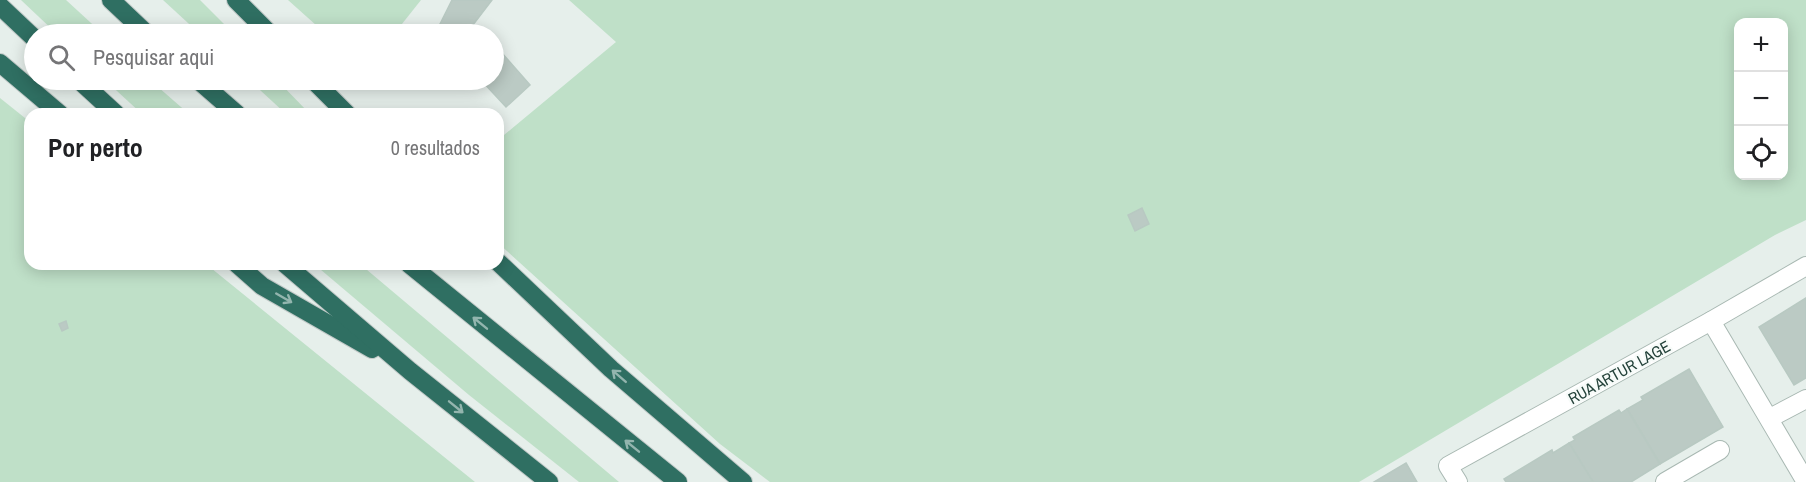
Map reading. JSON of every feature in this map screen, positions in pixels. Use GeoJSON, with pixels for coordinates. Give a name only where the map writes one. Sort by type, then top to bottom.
{"type":"FeatureCollection","features":[{"type":"Feature","properties":{"kind":"highway"},"geometry":{"type":"LineString","coordinates":[[111,0],[136,24]]}},
{"type":"Feature","properties":{"kind":"highway"},"geometry":{"type":"LineString","coordinates":[[236,0],[260,24]]}},
{"type":"Feature","properties":{"kind":"highway"},"geometry":{"type":"LineString","coordinates":[[0,6],[24,29]]}},
{"type":"Feature","properties":{"kind":"highway"},"geometry":{"type":"LineString","coordinates":[[0,63],[24,83]]}},
{"type":"Feature","properties":{"kind":"highway"},"geometry":{"type":"LineString","coordinates":[[32,90],[53,108]]}},
{"type":"Feature","properties":{"kind":"highway"},"geometry":{"type":"LineString","coordinates":[[90,90],[109,108]]}},
{"type":"Feature","properties":{"kind":"highway"},"geometry":{"type":"LineString","coordinates":[[209,90],[230,108]]}},
{"type":"Feature","properties":{"kind":"highway"},"geometry":{"type":"LineString","coordinates":[[324,90],[341,108]]}},
{"type":"Feature","properties":{"kind":"highway"},"geometry":{"type":"LineString","coordinates":[[504,268],[611,369],[743,482]]}},
{"type":"Feature","properties":{"kind":"highway"},"geometry":{"type":"LineString","coordinates":[[244,270],[262,285],[410,370]]}},
{"type":"Feature","properties":{"kind":"highway"},"geometry":{"type":"LineString","coordinates":[[292,270],[410,370],[549,482]]}},
{"type":"Feature","properties":{"kind":"highway"},"geometry":{"type":"LineString","coordinates":[[416,270],[678,482]]}},
{"type":"Feature","properties":{"kind":"street","name":"RUA ARTUR LAGE"},"geometry":{"type":"LineString","coordinates":[[1458,482],[1448,465],[1711,321],[1806,266]]}},
{"type":"Feature","properties":{"kind":"street"},"geometry":{"type":"LineString","coordinates":[[1711,321],[1806,482]]}},
{"type":"Feature","properties":{"kind":"street"},"geometry":{"type":"LineString","coordinates":[[1770,418],[1806,399]]}},
{"type":"Feature","properties":{"kind":"street"},"geometry":{"type":"LineString","coordinates":[[1665,482],[1720,450]]}},
{"type":"Feature","properties":{"kind":"green space"},"geometry":{"type":"Polygon","coordinates":[[[21,0],[66,0],[92,24],[46,24],[21,0]]]}},
{"type":"Feature","properties":{"kind":"green space"},"geometry":{"type":"Polygon","coordinates":[[[163,0],[200,0],[224,24],[189,24],[163,0]]]}},
{"type":"Feature","properties":{"kind":"green space"},"geometry":{"type":"Polygon","coordinates":[[[288,0],[421,0],[402,24],[315,24],[288,0]]]}},
{"type":"Feature","properties":{"kind":"green space"},"geometry":{"type":"Polygon","coordinates":[[[569,0],[1806,0],[1806,220],[1775,235],[1359,482],[770,482],[720,444],[504,248],[504,135],[616,42],[569,0]]]}},
{"type":"Feature","properties":{"kind":"green space"},"geometry":{"type":"Polygon","coordinates":[[[116,90],[161,90],[182,108],[135,108],[116,90]]]}},
{"type":"Feature","properties":{"kind":"green space"},"geometry":{"type":"Polygon","coordinates":[[[260,90],[287,90],[304,108],[279,108],[260,90]]]}},
{"type":"Feature","properties":{"kind":"green space"},"geometry":{"type":"Polygon","coordinates":[[[0,98],[24,117],[24,270],[213,270],[475,482],[0,482],[0,98]]]}},
{"type":"Feature","properties":{"kind":"green space"},"geometry":{"type":"Polygon","coordinates":[[[321,270],[367,270],[619,482],[579,482],[469,395],[321,270]]]}},
{"type":"Feature","properties":{"kind":"building"},"geometry":{"type":"Polygon","coordinates":[[[452,0],[492,0],[474,24],[440,24],[452,0]]]}},
{"type":"Feature","properties":{"kind":"building"},"geometry":{"type":"Polygon","coordinates":[[[504,55],[530,85],[506,107],[490,90],[504,90],[504,55]]]}},
{"type":"Feature","properties":{"kind":"building"},"geometry":{"type":"Polygon","coordinates":[[[1142,208],[1149,224],[1135,231],[1128,215],[1142,208]]]}},
{"type":"Feature","properties":{"kind":"building"},"geometry":{"type":"Polygon","coordinates":[[[1806,298],[1806,378],[1794,385],[1759,327],[1806,298]]]}},
{"type":"Feature","properties":{"kind":"building"},"geometry":{"type":"Polygon","coordinates":[[[66,321],[68,328],[62,331],[59,324],[66,321]]]}},
{"type":"Feature","properties":{"kind":"building"},"geometry":{"type":"Polygon","coordinates":[[[1689,369],[1723,427],[1660,464],[1627,409],[1643,400],[1641,397],[1689,369]]]}},
{"type":"Feature","properties":{"kind":"building"},"geometry":{"type":"Polygon","coordinates":[[[1627,409],[1660,464],[1631,482],[1593,482],[1569,443],[1575,440],[1573,437],[1619,410],[1621,413],[1627,409]]]}},
{"type":"Feature","properties":{"kind":"building"},"geometry":{"type":"Polygon","coordinates":[[[1569,443],[1593,482],[1506,482],[1504,479],[1552,450],[1553,453],[1569,443]]]}},
{"type":"Feature","properties":{"kind":"building"},"geometry":{"type":"Polygon","coordinates":[[[1406,463],[1417,482],[1374,482],[1406,463]]]}}]}
